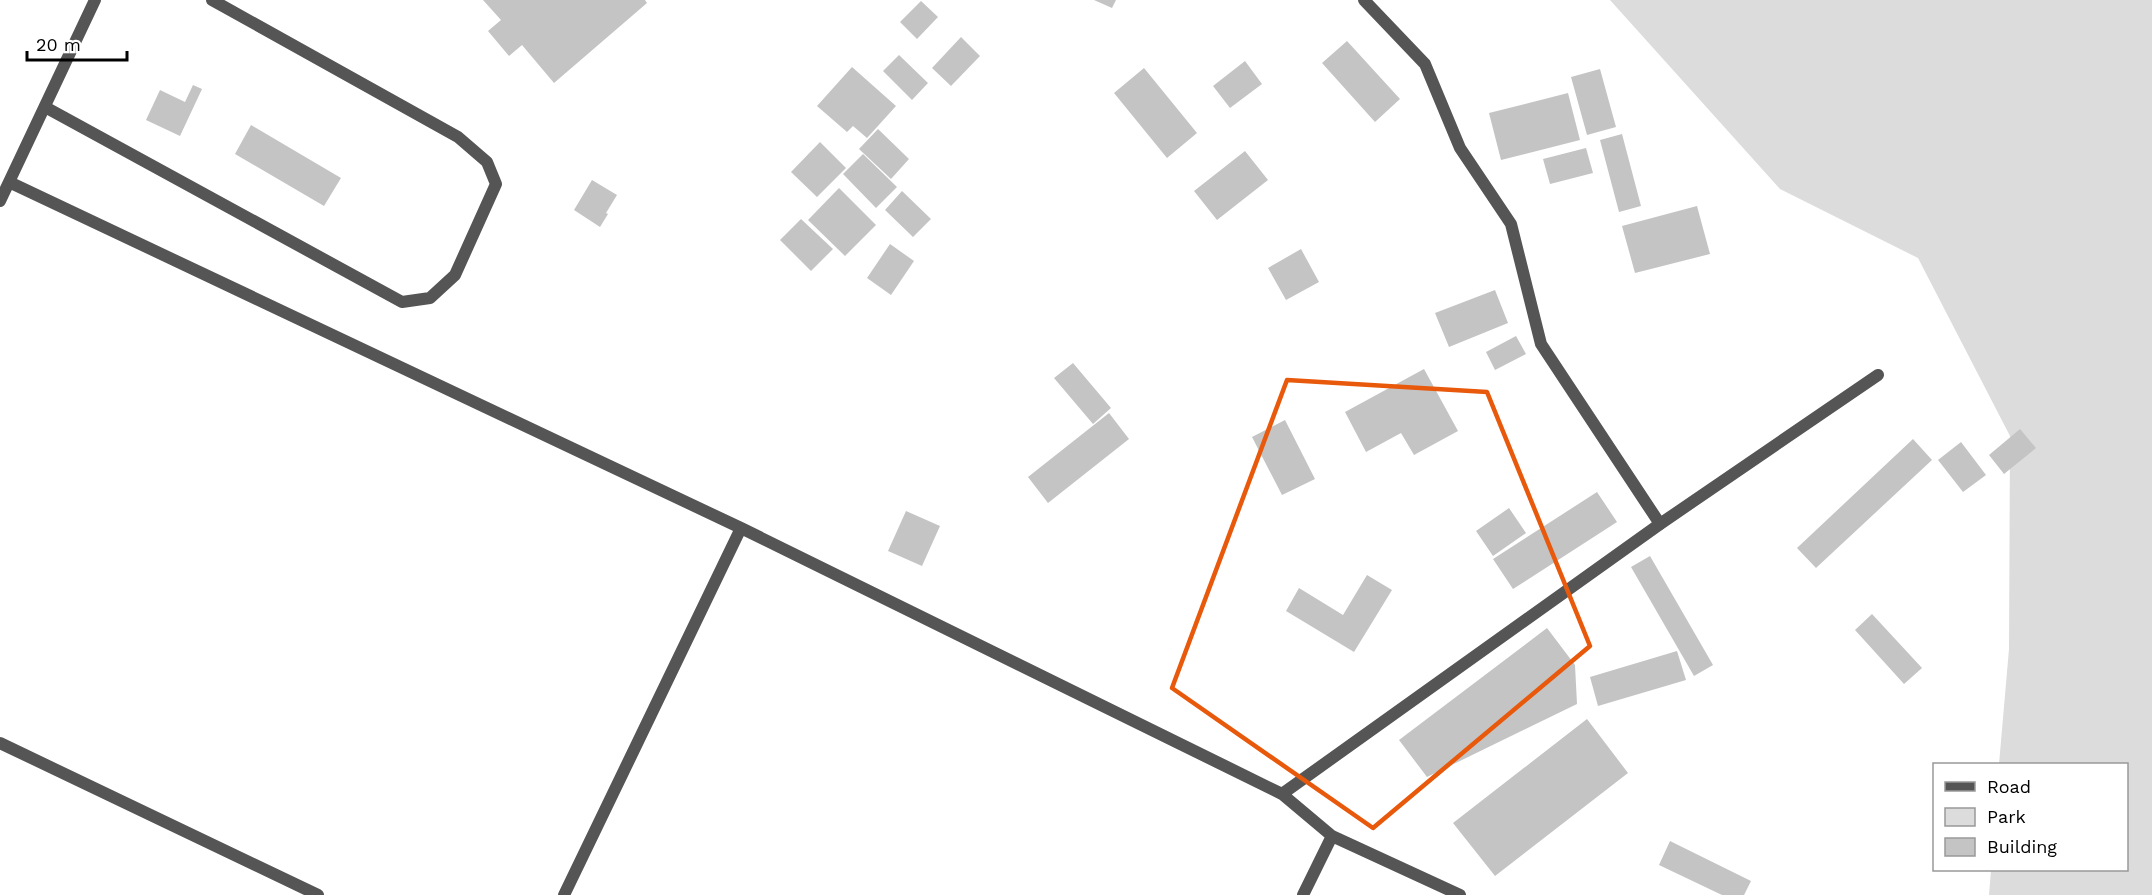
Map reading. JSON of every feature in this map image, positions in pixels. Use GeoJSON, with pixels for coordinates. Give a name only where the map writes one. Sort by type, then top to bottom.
{"type":"FeatureCollection","features":[{"type":"Feature","properties":{"kind":"street"},"geometry":{"type":"LineString","coordinates":[[0,201],[95,0]]}},
{"type":"Feature","properties":{"kind":"street"},"geometry":{"type":"LineString","coordinates":[[45,107],[402,302],[430,298],[455,275],[496,184],[487,162],[458,137],[212,0]]}},
{"type":"Feature","properties":{"kind":"street"},"geometry":{"type":"LineString","coordinates":[[1364,0],[1425,64],[1460,148],[1511,224],[1541,344],[1660,524]]}},
{"type":"Feature","properties":{"kind":"street"},"geometry":{"type":"LineString","coordinates":[[9,182],[741,528],[1281,794],[1332,836],[1460,895]]}},
{"type":"Feature","properties":{"kind":"street"},"geometry":{"type":"LineString","coordinates":[[1281,794],[1660,524],[1878,375]]}},
{"type":"Feature","properties":{"kind":"street"},"geometry":{"type":"LineString","coordinates":[[564,895],[741,528]]}},
{"type":"Feature","properties":{"kind":"street"},"geometry":{"type":"LineString","coordinates":[[0,743],[318,895]]}},
{"type":"Feature","properties":{"kind":"street"},"geometry":{"type":"LineString","coordinates":[[1303,895],[1332,836]]}},
{"type":"Feature","properties":{"kind":"highlighted area"},"geometry":{"type":"Polygon","coordinates":[[[1287,380],[1487,392],[1590,646],[1373,828],[1172,688],[1287,380]]]}},
{"type":"Feature","properties":{"kind":"green space"},"geometry":{"type":"Polygon","coordinates":[[[1610,0],[2152,0],[2152,895],[1989,895],[1991,871],[2128,871],[2128,763],[1999,763],[2009,649],[2010,436],[1918,258],[1780,189],[1610,0]]]}},
{"type":"Feature","properties":{"kind":"building"},"geometry":{"type":"Polygon","coordinates":[[[483,0],[645,0],[647,3],[554,83],[522,45],[509,56],[488,31],[501,20],[483,0]]]}},
{"type":"Feature","properties":{"kind":"building"},"geometry":{"type":"Polygon","coordinates":[[[1094,0],[1116,0],[1112,8],[1094,0]]]}},
{"type":"Feature","properties":{"kind":"building"},"geometry":{"type":"Polygon","coordinates":[[[921,1],[938,17],[917,39],[900,22],[921,1]]]}},
{"type":"Feature","properties":{"kind":"building"},"geometry":{"type":"Polygon","coordinates":[[[961,37],[980,56],[951,86],[932,68],[961,37]]]}},
{"type":"Feature","properties":{"kind":"building"},"geometry":{"type":"Polygon","coordinates":[[[1347,41],[1400,99],[1375,122],[1322,63],[1347,41]]]}},
{"type":"Feature","properties":{"kind":"building"},"geometry":{"type":"Polygon","coordinates":[[[899,55],[928,83],[912,100],[883,71],[899,55]]]}},
{"type":"Feature","properties":{"kind":"building"},"geometry":{"type":"Polygon","coordinates":[[[1245,61],[1262,84],[1230,108],[1213,86],[1245,61]]]}},
{"type":"Feature","properties":{"kind":"building"},"geometry":{"type":"Polygon","coordinates":[[[852,67],[896,106],[867,138],[853,126],[847,132],[817,106],[852,67]]]}},
{"type":"Feature","properties":{"kind":"building"},"geometry":{"type":"Polygon","coordinates":[[[1144,68],[1197,133],[1167,158],[1114,93],[1144,68]]]}},
{"type":"Feature","properties":{"kind":"building"},"geometry":{"type":"Polygon","coordinates":[[[1600,69],[1616,127],[1587,135],[1571,77],[1600,69]]]}},
{"type":"Feature","properties":{"kind":"building"},"geometry":{"type":"Polygon","coordinates":[[[193,85],[202,89],[180,136],[146,120],[160,90],[185,102],[193,85]]]}},
{"type":"Feature","properties":{"kind":"building"},"geometry":{"type":"Polygon","coordinates":[[[1568,93],[1580,140],[1501,160],[1489,113],[1568,93]]]}},
{"type":"Feature","properties":{"kind":"building"},"geometry":{"type":"Polygon","coordinates":[[[251,125],[341,178],[324,206],[235,154],[251,125]]]}},
{"type":"Feature","properties":{"kind":"building"},"geometry":{"type":"Polygon","coordinates":[[[878,129],[909,159],[891,179],[859,149],[878,129]]]}},
{"type":"Feature","properties":{"kind":"building"},"geometry":{"type":"Polygon","coordinates":[[[1622,134],[1641,206],[1619,212],[1600,140],[1622,134]]]}},
{"type":"Feature","properties":{"kind":"building"},"geometry":{"type":"Polygon","coordinates":[[[820,142],[846,168],[817,197],[791,172],[820,142]]]}},
{"type":"Feature","properties":{"kind":"building"},"geometry":{"type":"Polygon","coordinates":[[[1586,148],[1593,173],[1550,184],[1543,159],[1586,148]]]}},
{"type":"Feature","properties":{"kind":"building"},"geometry":{"type":"Polygon","coordinates":[[[1245,151],[1268,180],[1217,220],[1194,191],[1245,151]]]}},
{"type":"Feature","properties":{"kind":"building"},"geometry":{"type":"Polygon","coordinates":[[[863,154],[897,187],[876,208],[843,174],[863,154]]]}},
{"type":"Feature","properties":{"kind":"building"},"geometry":{"type":"Polygon","coordinates":[[[592,180],[617,195],[600,227],[574,210],[592,180]]]}},
{"type":"Feature","properties":{"kind":"building"},"geometry":{"type":"Polygon","coordinates":[[[839,188],[876,225],[845,256],[808,220],[839,188]]]}},
{"type":"Feature","properties":{"kind":"building"},"geometry":{"type":"Polygon","coordinates":[[[902,191],[931,219],[913,237],[885,210],[902,191]]]}},
{"type":"Feature","properties":{"kind":"building"},"geometry":{"type":"Polygon","coordinates":[[[1697,206],[1710,254],[1635,273],[1622,226],[1697,206]]]}},
{"type":"Feature","properties":{"kind":"building"},"geometry":{"type":"Polygon","coordinates":[[[801,219],[833,249],[811,271],[780,240],[801,219]]]}},
{"type":"Feature","properties":{"kind":"building"},"geometry":{"type":"Polygon","coordinates":[[[890,244],[914,261],[891,295],[867,278],[890,244]]]}},
{"type":"Feature","properties":{"kind":"building"},"geometry":{"type":"Polygon","coordinates":[[[1301,249],[1319,282],[1286,300],[1268,268],[1301,249]]]}},
{"type":"Feature","properties":{"kind":"building"},"geometry":{"type":"Polygon","coordinates":[[[1495,290],[1508,323],[1449,347],[1435,313],[1495,290]]]}},
{"type":"Feature","properties":{"kind":"building"},"geometry":{"type":"Polygon","coordinates":[[[1516,336],[1526,354],[1495,370],[1486,352],[1516,336]]]}},
{"type":"Feature","properties":{"kind":"building"},"geometry":{"type":"Polygon","coordinates":[[[1073,363],[1111,408],[1093,424],[1054,378],[1073,363]]]}},
{"type":"Feature","properties":{"kind":"building"},"geometry":{"type":"Polygon","coordinates":[[[1424,369],[1458,431],[1414,455],[1401,433],[1366,452],[1345,412],[1424,369]]]}},
{"type":"Feature","properties":{"kind":"building"},"geometry":{"type":"Polygon","coordinates":[[[1109,413],[1129,439],[1048,503],[1028,477],[1109,413]]]}},
{"type":"Feature","properties":{"kind":"building"},"geometry":{"type":"Polygon","coordinates":[[[1285,420],[1315,479],[1282,495],[1252,437],[1285,420]]]}},
{"type":"Feature","properties":{"kind":"building"},"geometry":{"type":"Polygon","coordinates":[[[2020,429],[2036,448],[2004,474],[1989,455],[2020,429]]]}},
{"type":"Feature","properties":{"kind":"building"},"geometry":{"type":"Polygon","coordinates":[[[1913,439],[1932,460],[1816,568],[1797,548],[1913,439]]]}},
{"type":"Feature","properties":{"kind":"building"},"geometry":{"type":"Polygon","coordinates":[[[1961,442],[1986,475],[1963,492],[1938,460],[1961,442]]]}},
{"type":"Feature","properties":{"kind":"building"},"geometry":{"type":"Polygon","coordinates":[[[1597,492],[1617,522],[1513,589],[1493,559],[1597,492]]]}},
{"type":"Feature","properties":{"kind":"building"},"geometry":{"type":"Polygon","coordinates":[[[1509,508],[1526,533],[1493,556],[1476,531],[1509,508]]]}},
{"type":"Feature","properties":{"kind":"building"},"geometry":{"type":"Polygon","coordinates":[[[906,511],[940,526],[922,566],[888,551],[906,511]]]}},
{"type":"Feature","properties":{"kind":"building"},"geometry":{"type":"Polygon","coordinates":[[[1650,556],[1713,665],[1694,676],[1631,567],[1650,556]]]}},
{"type":"Feature","properties":{"kind":"building"},"geometry":{"type":"Polygon","coordinates":[[[1367,575],[1392,590],[1354,652],[1286,611],[1299,588],[1343,615],[1367,575]]]}},
{"type":"Feature","properties":{"kind":"building"},"geometry":{"type":"Polygon","coordinates":[[[1872,614],[1922,668],[1904,684],[1855,630],[1872,614]]]}},
{"type":"Feature","properties":{"kind":"building"},"geometry":{"type":"Polygon","coordinates":[[[1547,628],[1575,665],[1577,704],[1427,777],[1399,740],[1547,628]]]}},
{"type":"Feature","properties":{"kind":"building"},"geometry":{"type":"Polygon","coordinates":[[[1677,651],[1686,680],[1598,706],[1590,677],[1677,651]]]}},
{"type":"Feature","properties":{"kind":"building"},"geometry":{"type":"Polygon","coordinates":[[[1587,719],[1628,773],[1495,876],[1453,823],[1587,719]]]}},
{"type":"Feature","properties":{"kind":"building"},"geometry":{"type":"Polygon","coordinates":[[[1670,841],[1751,881],[1744,895],[1722,895],[1659,865],[1670,841]]]}}]}
